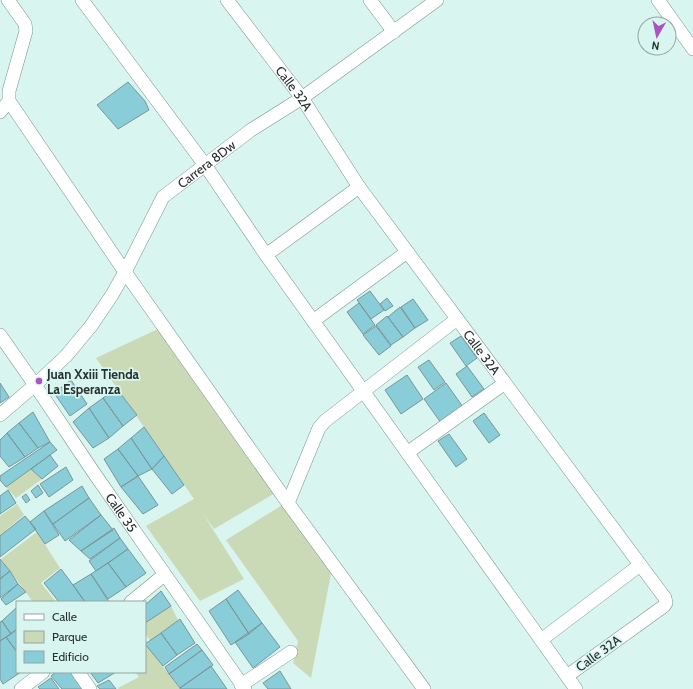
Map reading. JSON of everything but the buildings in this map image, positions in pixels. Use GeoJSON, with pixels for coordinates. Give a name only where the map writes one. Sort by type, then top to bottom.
{"type":"FeatureCollection","features":[{"type":"Feature","properties":{"kind":"street"},"geometry":{"type":"LineString","coordinates":[[82,0],[205,165],[266,255],[576,689]]}},
{"type":"Feature","properties":{"kind":"street","name":"Calle 32A"},"geometry":{"type":"LineString","coordinates":[[227,0],[302,98],[359,187],[665,598],[666,603],[664,606],[567,676]]}},
{"type":"Feature","properties":{"kind":"street"},"geometry":{"type":"LineString","coordinates":[[370,0],[394,32]]}},
{"type":"Feature","properties":{"kind":"street","name":"Carrera 8Dw"},"geometry":{"type":"LineString","coordinates":[[0,415],[36,385],[66,356],[91,326],[112,296],[163,197],[251,130],[302,98],[437,0]]}},
{"type":"Feature","properties":{"kind":"street"},"geometry":{"type":"LineString","coordinates":[[658,0],[693,49]]}},
{"type":"Feature","properties":{"kind":"street"},"geometry":{"type":"LineString","coordinates":[[13,2],[25,24],[26,31],[9,91],[9,101],[125,272],[288,503],[424,689]]}},
{"type":"Feature","properties":{"kind":"street"},"geometry":{"type":"LineString","coordinates":[[0,112],[9,101]]}},
{"type":"Feature","properties":{"kind":"street"},"geometry":{"type":"LineString","coordinates":[[266,255],[359,187]]}},
{"type":"Feature","properties":{"kind":"street"},"geometry":{"type":"LineString","coordinates":[[313,321],[407,252]]}},
{"type":"Feature","properties":{"kind":"street"},"geometry":{"type":"LineString","coordinates":[[288,503],[319,428],[325,421],[457,319]]}},
{"type":"Feature","properties":{"kind":"street","name":"Calle 35"},"geometry":{"type":"LineString","coordinates":[[0,335],[36,385],[164,575],[243,687]]}},
{"type":"Feature","properties":{"kind":"street"},"geometry":{"type":"LineString","coordinates":[[407,453],[505,383]]}},
{"type":"Feature","properties":{"kind":"street"},"geometry":{"type":"LineString","coordinates":[[541,640],[640,565]]}},
{"type":"Feature","properties":{"kind":"street"},"geometry":{"type":"LineString","coordinates":[[132,601],[164,575]]}},
{"type":"Feature","properties":{"kind":"street"},"geometry":{"type":"LineString","coordinates":[[243,687],[292,652]]}},
{"type":"Feature","properties":{"kind":"street"},"geometry":{"type":"LineString","coordinates":[[21,689],[42,673]]}},
{"type":"Feature","properties":{"kind":"street"},"geometry":{"type":"LineString","coordinates":[[79,673],[90,689]]}},
{"type":"Feature","properties":{"kind":"green space"},"geometry":{"type":"Polygon","coordinates":[[[158,329],[275,493],[214,529],[202,512],[244,579],[200,601],[146,526],[194,499],[96,358],[158,329]]]}},
{"type":"Feature","properties":{"kind":"green space"},"geometry":{"type":"Polygon","coordinates":[[[31,469],[42,479],[16,498],[6,487],[31,469]]]}},
{"type":"Feature","properties":{"kind":"green space"},"geometry":{"type":"Polygon","coordinates":[[[17,504],[24,515],[6,530],[8,532],[0,538],[0,516],[17,504]]]}},
{"type":"Feature","properties":{"kind":"green space"},"geometry":{"type":"Polygon","coordinates":[[[284,504],[333,563],[311,678],[293,663],[298,641],[226,540],[284,504]]]}},
{"type":"Feature","properties":{"kind":"green space"},"geometry":{"type":"Polygon","coordinates":[[[37,532],[60,568],[41,583],[55,601],[32,601],[1,559],[37,532]]]}},
{"type":"Feature","properties":{"kind":"green space"},"geometry":{"type":"Polygon","coordinates":[[[171,606],[178,620],[150,641],[146,634],[146,622],[171,606]]]}},
{"type":"Feature","properties":{"kind":"green space"},"geometry":{"type":"Polygon","coordinates":[[[146,644],[180,689],[118,688],[139,677],[136,673],[146,673],[146,644]]]}},
{"type":"Feature","properties":{"kind":"place","name":"Juan Xxiii Tienda La Esperanza"},"geometry":{"type":"Point","coordinates":[39,381]}}]}
